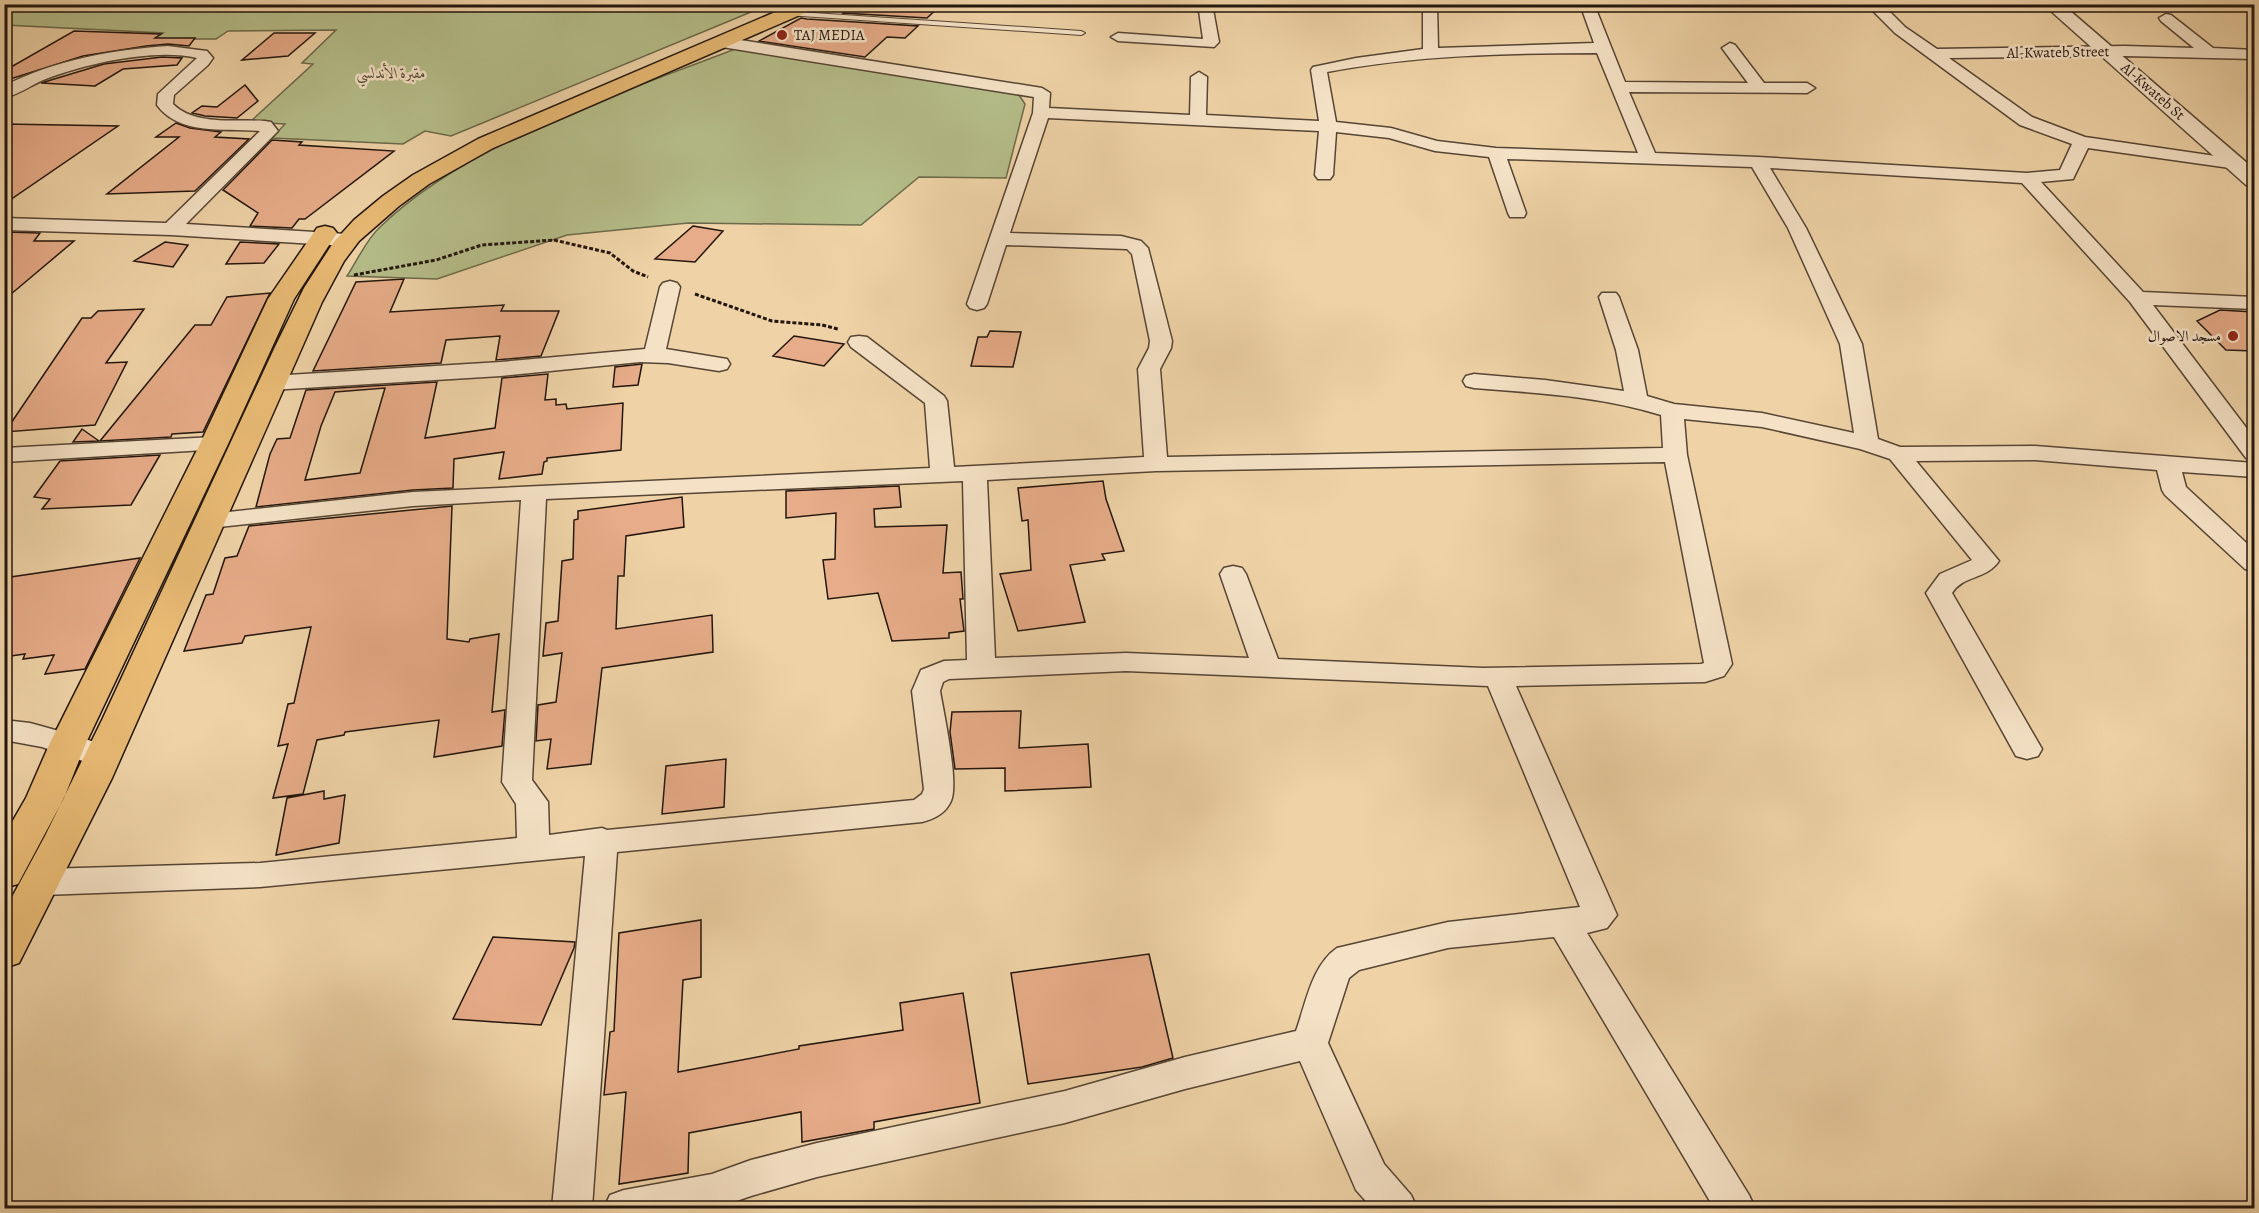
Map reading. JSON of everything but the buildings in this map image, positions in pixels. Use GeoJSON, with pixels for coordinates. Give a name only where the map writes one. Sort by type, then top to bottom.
{"type":"FeatureCollection","features":[{"type":"Feature","properties":{"kind":"main road"},"geometry":{"type":"LineString","coordinates":[[533,116],[722,42],[792,8]]}},
{"type":"Feature","properties":{"kind":"main road"},"geometry":{"type":"LineString","coordinates":[[4,873],[45,798],[68,743],[214,444],[281,299],[333,239],[381,209],[426,175],[533,116],[792,8]]}},
{"type":"Feature","properties":{"kind":"main road"},"geometry":{"type":"LineString","coordinates":[[4,951],[43,882],[103,757],[271,383],[322,276],[333,239]]}},
{"type":"Feature","properties":{"kind":"street"},"geometry":{"type":"LineString","coordinates":[[1118,38],[1209,44],[1211,42],[1205,4]]}},
{"type":"Feature","properties":{"kind":"street"},"geometry":{"type":"LineString","coordinates":[[1430,4],[1431,53]]}},
{"type":"Feature","properties":{"kind":"street"},"geometry":{"type":"LineString","coordinates":[[1587,4],[1602,48],[1648,157]]}},
{"type":"Feature","properties":{"kind":"street"},"geometry":{"type":"LineString","coordinates":[[1873,4],[1900,30],[2031,123],[2082,141],[2230,158],[2254,152]]}},
{"type":"Feature","properties":{"kind":"street","name":"Al-Kwateb St"},"geometry":{"type":"LineString","coordinates":[[2051,4],[2254,180]]}},
{"type":"Feature","properties":{"kind":"street"},"geometry":{"type":"LineString","coordinates":[[2246,4],[2254,9]]}},
{"type":"Feature","properties":{"kind":"street"},"geometry":{"type":"LineString","coordinates":[[2166,18],[2208,52]]}},
{"type":"Feature","properties":{"kind":"street"},"geometry":{"type":"LineString","coordinates":[[722,42],[1037,92],[1042,95],[1041,113],[977,304]]}},
{"type":"Feature","properties":{"kind":"street"},"geometry":{"type":"LineString","coordinates":[[1324,175],[1328,126],[1319,70],[1431,53],[1502,48],[1602,48]]}},
{"type":"Feature","properties":{"kind":"street"},"geometry":{"type":"LineString","coordinates":[[1731,48],[1760,87]]}},
{"type":"Feature","properties":{"kind":"street"},"geometry":{"type":"LineString","coordinates":[[4,93],[45,73],[94,61],[161,52],[183,51],[202,54],[205,58],[203,62],[166,94],[165,105],[168,111],[194,122],[260,125],[270,130],[171,228]]}},
{"type":"Feature","properties":{"kind":"street","name":"Al-Kwateb Street"},"geometry":{"type":"LineString","coordinates":[[1933,54],[2107,51],[2254,54]]}},
{"type":"Feature","properties":{"kind":"street"},"geometry":{"type":"LineString","coordinates":[[2231,53],[2254,64]]}},
{"type":"Feature","properties":{"kind":"street"},"geometry":{"type":"LineString","coordinates":[[1198,77],[1198,120]]}},
{"type":"Feature","properties":{"kind":"street"},"geometry":{"type":"LineString","coordinates":[[1620,87],[1807,88]]}},
{"type":"Feature","properties":{"kind":"street"},"geometry":{"type":"LineString","coordinates":[[1041,113],[1328,126],[1391,133],[1436,146],[1496,153],[1758,162],[2027,178],[2067,175],[2082,141]]}},
{"type":"Feature","properties":{"kind":"street"},"geometry":{"type":"LineString","coordinates":[[1496,153],[1517,213]]}},
{"type":"Feature","properties":{"kind":"street"},"geometry":{"type":"LineString","coordinates":[[1758,162],[1797,228],[1851,344],[1867,443]]}},
{"type":"Feature","properties":{"kind":"street"},"geometry":{"type":"LineString","coordinates":[[2027,178],[2137,298],[2254,453]]}},
{"type":"Feature","properties":{"kind":"street"},"geometry":{"type":"LineString","coordinates":[[4,224],[171,228],[333,239]]}},
{"type":"Feature","properties":{"kind":"street"},"geometry":{"type":"LineString","coordinates":[[1000,239],[1121,242],[1134,245],[1141,252],[1161,341],[1160,348],[1149,369],[1156,464]]}},
{"type":"Feature","properties":{"kind":"street"},"geometry":{"type":"LineString","coordinates":[[654,356],[669,287]]}},
{"type":"Feature","properties":{"kind":"street"},"geometry":{"type":"LineString","coordinates":[[1609,297],[1627,350],[1637,400]]}},
{"type":"Feature","properties":{"kind":"street"},"geometry":{"type":"LineString","coordinates":[[2137,298],[2254,303]]}},
{"type":"Feature","properties":{"kind":"street"},"geometry":{"type":"LineString","coordinates":[[859,342],[936,401],[943,475]]}},
{"type":"Feature","properties":{"kind":"street"},"geometry":{"type":"LineString","coordinates":[[271,383],[501,369],[604,358],[654,356],[719,364]]}},
{"type":"Feature","properties":{"kind":"street"},"geometry":{"type":"LineString","coordinates":[[1474,381],[1545,387],[1637,400],[1672,411],[1762,420],[1867,443],[1898,453],[2035,453],[2254,470]]}},
{"type":"Feature","properties":{"kind":"street"},"geometry":{"type":"LineString","coordinates":[[43,882],[260,875],[602,840],[922,811],[936,800],[939,789],[926,691],[931,677],[944,670],[1126,662],[1498,677],[1688,675],[1714,669],[1718,664],[1675,455],[1672,411]]}},
{"type":"Feature","properties":{"kind":"street"},"geometry":{"type":"LineString","coordinates":[[4,455],[214,444]]}},
{"type":"Feature","properties":{"kind":"street"},"geometry":{"type":"LineString","coordinates":[[1898,453],[1986,561],[1980,568],[1953,576],[1943,583],[1938,593],[2027,749]]}},
{"type":"Feature","properties":{"kind":"street"},"geometry":{"type":"LineString","coordinates":[[210,520],[413,499],[1156,464],[1675,455]]}},
{"type":"Feature","properties":{"kind":"street"},"geometry":{"type":"LineString","coordinates":[[2168,464],[2174,490],[2184,502],[2254,563]]}},
{"type":"Feature","properties":{"kind":"street"},"geometry":{"type":"LineString","coordinates":[[975,474],[981,670]]}},
{"type":"Feature","properties":{"kind":"street"},"geometry":{"type":"LineString","coordinates":[[533,847],[532,802],[517,782],[534,492]]}},
{"type":"Feature","properties":{"kind":"street"},"geometry":{"type":"LineString","coordinates":[[1233,574],[1267,668]]}},
{"type":"Feature","properties":{"kind":"street"},"geometry":{"type":"LineString","coordinates":[[1396,1209],[1371,1177],[1310,1043],[1333,975],[1339,965],[1349,958],[1448,935],[1595,919],[1599,917],[1600,912],[1498,677]]}},
{"type":"Feature","properties":{"kind":"street"},"geometry":{"type":"LineString","coordinates":[[4,730],[19,731],[68,743],[103,757]]}},
{"type":"Feature","properties":{"kind":"street"},"geometry":{"type":"LineString","coordinates":[[572,1209],[602,840]]}},
{"type":"Feature","properties":{"kind":"street"},"geometry":{"type":"LineString","coordinates":[[1563,923],[1735,1209]]}},
{"type":"Feature","properties":{"kind":"street"},"geometry":{"type":"LineString","coordinates":[[624,1209],[712,1192],[751,1178],[817,1160],[1065,1107],[1185,1073],[1310,1043]]}},
{"type":"Feature","properties":{"kind":"lane"},"geometry":{"type":"LineString","coordinates":[[792,8],[1081,33]]}},
{"type":"Feature","properties":{"kind":"path"},"geometry":{"type":"LineString","coordinates":[[322,276],[347,276],[436,260],[482,244],[554,240],[610,253],[633,271],[669,287],[772,321],[822,325],[844,331],[859,342]]}},
{"type":"Feature","properties":{"kind":"green space","name":"مقبرة الأندلسي"},"geometry":{"type":"Polygon","coordinates":[[[4,5],[768,5],[451,136],[425,131],[403,144],[272,138],[285,124],[250,122],[313,64],[302,63],[336,30],[228,31],[216,39],[154,39],[163,33],[5,25],[4,5]]]}},
{"type":"Feature","properties":{"kind":"green space"},"geometry":{"type":"Polygon","coordinates":[[[735,49],[1019,95],[1025,104],[1006,178],[919,177],[861,225],[688,223],[567,235],[437,279],[347,276],[366,244],[380,227],[416,197],[456,170],[501,145],[596,102],[735,49]]]}},
{"type":"Feature","properties":{"kind":"place","name":"TAJ MEDIA"},"geometry":{"type":"Point","coordinates":[782,35]}},
{"type":"Feature","properties":{"kind":"place","name":"مسجد الاصوال"},"geometry":{"type":"Point","coordinates":[2233,336]}}]}
